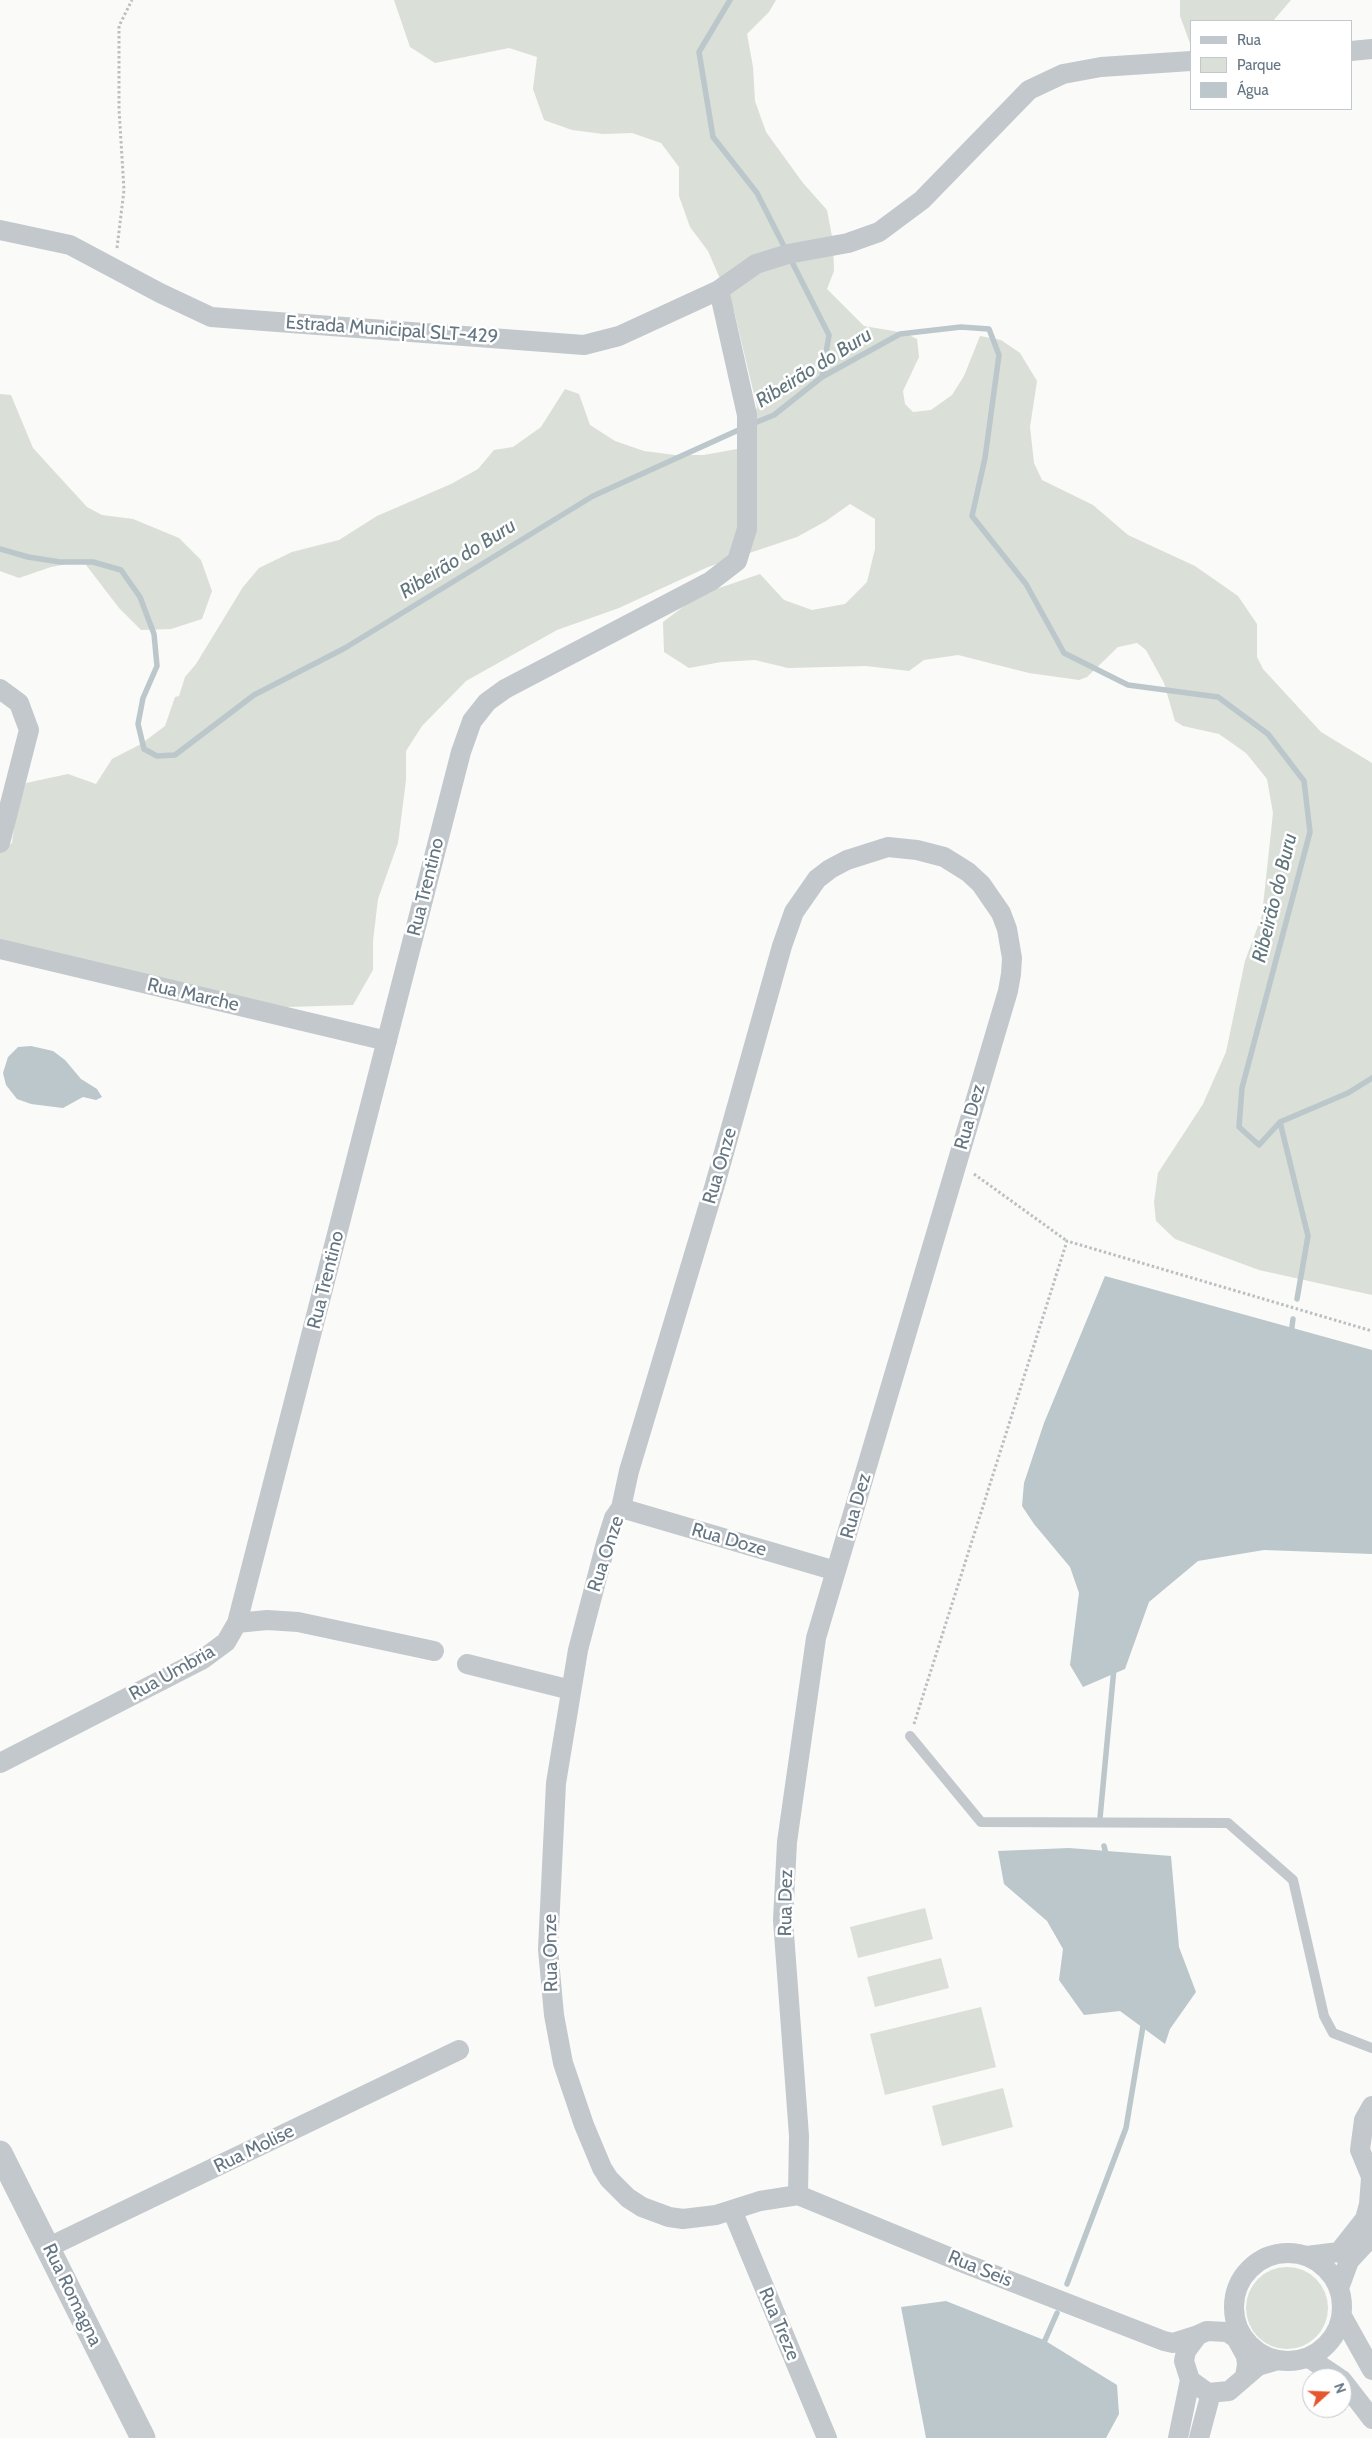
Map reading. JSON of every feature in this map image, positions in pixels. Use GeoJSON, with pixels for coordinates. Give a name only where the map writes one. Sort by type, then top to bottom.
{"type":"FeatureCollection","features":[{"type":"Feature","properties":{"kind":"street"},"geometry":{"type":"LineString","coordinates":[[1352,51],[1372,49]]}},
{"type":"Feature","properties":{"kind":"street","name":"Estrada Municipal SLT-429"},"geometry":{"type":"LineString","coordinates":[[0,230],[70,245],[211,317],[584,344],[619,336],[719,290],[756,264],[788,254],[848,243],[879,232],[922,200],[1029,90],[1063,74],[1101,67],[1190,61]]}},
{"type":"Feature","properties":{"kind":"street","name":"Rua Trentino"},"geometry":{"type":"LineString","coordinates":[[237,1623],[461,752],[472,721],[487,702],[505,689],[711,581],[737,561],[747,529],[746,415],[719,290]]}},
{"type":"Feature","properties":{"kind":"street"},"geometry":{"type":"LineString","coordinates":[[0,690],[19,703],[29,730],[0,843]]}},
{"type":"Feature","properties":{"kind":"street","name":"Rua Onze"},"geometry":{"type":"LineString","coordinates":[[798,2195],[760,2201],[716,2215],[683,2219],[669,2218],[642,2207],[628,2198],[609,2179],[593,2151],[563,2063],[554,2015],[548,1949],[556,1783],[578,1650],[606,1543],[614,1518],[621,1508],[629,1471],[714,1188],[782,946],[794,912],[817,879],[830,869],[855,857],[888,847],[917,850],[944,857]]}},
{"type":"Feature","properties":{"kind":"street","name":"Rua Dez"},"geometry":{"type":"LineString","coordinates":[[798,2195],[799,2136],[783,1920],[787,1842],[816,1638],[1008,991],[1012,958],[1007,929],[993,900],[981,884],[968,872],[944,857]]}},
{"type":"Feature","properties":{"kind":"street","name":"Rua Marche"},"geometry":{"type":"LineString","coordinates":[[0,949],[387,1042]]}},
{"type":"Feature","properties":{"kind":"street","name":"Rua Doze"},"geometry":{"type":"LineString","coordinates":[[621,1508],[836,1571]]}},
{"type":"Feature","properties":{"kind":"street"},"geometry":{"type":"LineString","coordinates":[[237,1623],[267,1620],[298,1622],[434,1651]]}},
{"type":"Feature","properties":{"kind":"street","name":"Rua Umbria"},"geometry":{"type":"LineString","coordinates":[[0,1763],[203,1658],[226,1642],[237,1623]]}},
{"type":"Feature","properties":{"kind":"street"},"geometry":{"type":"LineString","coordinates":[[467,1664],[571,1690]]}},
{"type":"Feature","properties":{"kind":"street","name":"Rua Molise"},"geometry":{"type":"LineString","coordinates":[[49,2247],[459,2050]]}},
{"type":"Feature","properties":{"kind":"street"},"geometry":{"type":"LineString","coordinates":[[1308,2256],[1338,2252],[1365,2219],[1369,2204],[1371,2178],[1360,2150],[1364,2120],[1372,2106]]}},
{"type":"Feature","properties":{"kind":"street","name":"Rua Romagna"},"geometry":{"type":"LineString","coordinates":[[0,2153],[49,2247],[143,2438]]}},
{"type":"Feature","properties":{"kind":"street","name":"Rua Seis"},"geometry":{"type":"LineString","coordinates":[[798,2195],[961,2262],[1164,2341]]}},
{"type":"Feature","properties":{"kind":"street","name":"Rua Treze"},"geometry":{"type":"LineString","coordinates":[[732,2210],[827,2438]]}},
{"type":"Feature","properties":{"kind":"street"},"geometry":{"type":"LineString","coordinates":[[1339,2288],[1349,2261],[1372,2236]]}},
{"type":"Feature","properties":{"kind":"street"},"geometry":{"type":"LineString","coordinates":[[1164,2341],[1173,2350],[1188,2376],[1198,2388],[1211,2393],[1229,2391],[1258,2366],[1275,2361],[1293,2362],[1310,2358],[1324,2349],[1336,2334],[1342,2316],[1342,2298],[1336,2280],[1323,2265],[1308,2256],[1289,2252],[1270,2255],[1254,2264],[1243,2277],[1235,2293],[1234,2310],[1238,2328],[1247,2343],[1260,2354],[1275,2361]]}},
{"type":"Feature","properties":{"kind":"street"},"geometry":{"type":"LineString","coordinates":[[1164,2341],[1173,2343],[1218,2326],[1226,2318],[1234,2301]]}},
{"type":"Feature","properties":{"kind":"street"},"geometry":{"type":"LineString","coordinates":[[1342,2316],[1372,2370]]}},
{"type":"Feature","properties":{"kind":"street"},"geometry":{"type":"LineString","coordinates":[[1178,2438],[1188,2376],[1184,2361],[1186,2351],[1203,2333],[1227,2332],[1236,2338],[1246,2356],[1245,2376]]}},
{"type":"Feature","properties":{"kind":"street"},"geometry":{"type":"LineString","coordinates":[[1310,2358],[1325,2368]]}},
{"type":"Feature","properties":{"kind":"street"},"geometry":{"type":"LineString","coordinates":[[1199,2438],[1211,2393]]}},
{"type":"Feature","properties":{"kind":"street"},"geometry":{"type":"LineString","coordinates":[[1352,2393],[1372,2419]]}},
{"type":"Feature","properties":{"kind":"lane"},"geometry":{"type":"LineString","coordinates":[[910,1736],[981,1822],[1228,1822],[1293,1880],[1324,2016],[1333,2033],[1372,2048]]}},
{"type":"Feature","properties":{"kind":"path"},"geometry":{"type":"LineString","coordinates":[[115,269],[124,190],[119,109],[119,26],[132,0]]}},
{"type":"Feature","properties":{"kind":"path"},"geometry":{"type":"LineString","coordinates":[[957,1161],[1067,1241],[1372,1331]]}},
{"type":"Feature","properties":{"kind":"path"},"geometry":{"type":"LineString","coordinates":[[910,1736],[1067,1241]]}},
{"type":"Feature","properties":{"kind":"green space"},"geometry":{"type":"Polygon","coordinates":[[[394,0],[776,0],[769,12],[747,34],[753,67],[755,101],[766,132],[803,183],[827,210],[833,242],[834,271],[827,289],[864,326],[905,333],[917,339],[919,357],[903,391],[905,404],[913,412],[931,410],[952,395],[964,376],[980,336],[1001,340],[1020,353],[1037,381],[1030,427],[1034,463],[1042,480],[1093,505],[1128,535],[1195,566],[1238,596],[1257,624],[1257,657],[1263,669],[1321,732],[1372,763],[1372,1295],[1259,1270],[1175,1239],[1156,1221],[1154,1202],[1158,1173],[1203,1104],[1226,1052],[1245,961],[1262,915],[1273,813],[1267,779],[1246,753],[1219,734],[1183,726],[1175,721],[1164,683],[1146,650],[1137,643],[1118,647],[1087,677],[1079,680],[1029,673],[958,655],[924,660],[909,671],[866,666],[788,668],[755,660],[721,662],[689,668],[664,652],[663,622],[699,595],[760,574],[784,600],[812,610],[845,604],[867,582],[875,549],[875,519],[850,504],[826,521],[797,537],[708,567],[619,608],[557,630],[466,681],[422,726],[406,751],[406,780],[398,843],[378,899],[373,941],[373,970],[353,1005],[287,1007],[0,948],[0,852],[12,843],[16,812],[26,783],[68,774],[96,784],[112,759],[141,744],[165,726],[175,697],[179,696],[185,677],[196,664],[243,587],[259,568],[292,552],[339,540],[377,516],[451,484],[478,469],[494,450],[513,447],[541,427],[565,389],[579,394],[590,425],[615,441],[644,451],[675,455],[704,455],[737,449],[742,432],[747,435],[757,407],[734,311],[708,251],[690,227],[679,196],[679,167],[661,143],[632,133],[603,134],[572,130],[544,120],[533,89],[537,57],[509,48],[435,63],[410,47],[394,0]]]}},
{"type":"Feature","properties":{"kind":"green space"},"geometry":{"type":"Polygon","coordinates":[[[1180,0],[1291,0],[1274,20],[1190,20],[1190,43],[1180,16],[1180,0]]]}},
{"type":"Feature","properties":{"kind":"green space"},"geometry":{"type":"Polygon","coordinates":[[[0,394],[11,395],[33,448],[87,507],[102,515],[133,519],[179,538],[201,560],[212,591],[202,619],[171,629],[141,630],[119,608],[83,561],[51,567],[19,578],[0,571],[0,394]]]}},
{"type":"Feature","properties":{"kind":"green space"},"geometry":{"type":"Polygon","coordinates":[[[925,1908],[933,1939],[858,1958],[850,1927],[925,1908]]]}},
{"type":"Feature","properties":{"kind":"green space"},"geometry":{"type":"Polygon","coordinates":[[[941,1958],[949,1988],[875,2007],[867,1977],[941,1958]]]}},
{"type":"Feature","properties":{"kind":"green space"},"geometry":{"type":"Polygon","coordinates":[[[981,2007],[996,2067],[885,2095],[870,2034],[981,2007]]]}},
{"type":"Feature","properties":{"kind":"green space"},"geometry":{"type":"Polygon","coordinates":[[[1003,2088],[1013,2127],[942,2146],[932,2106],[1003,2088]]]}},
{"type":"Feature","properties":{"kind":"green space"},"geometry":{"type":"Polygon","coordinates":[[[1287,2267],[1303,2270],[1316,2279],[1325,2292],[1328,2308],[1325,2324],[1316,2337],[1303,2346],[1287,2349],[1271,2346],[1258,2337],[1249,2324],[1246,2308],[1249,2292],[1258,2279],[1271,2270],[1287,2267]]]}},
{"type":"Feature","properties":{"kind":"water"},"geometry":{"type":"Polygon","coordinates":[[[31,1046],[53,1051],[65,1060],[81,1079],[97,1089],[102,1097],[96,1100],[83,1097],[63,1108],[31,1104],[17,1099],[6,1085],[3,1073],[8,1057],[18,1047],[31,1046]]]}},
{"type":"Feature","properties":{"kind":"water"},"geometry":{"type":"Polygon","coordinates":[[[1105,1276],[1372,1350],[1372,1554],[1264,1550],[1198,1561],[1149,1602],[1125,1669],[1083,1687],[1070,1665],[1079,1593],[1070,1567],[1034,1524],[1022,1506],[1024,1483],[1044,1423],[1105,1276]]]}},
{"type":"Feature","properties":{"kind":"water"},"geometry":{"type":"Polygon","coordinates":[[[1069,1848],[1171,1856],[1179,1947],[1196,1992],[1170,2029],[1165,2044],[1120,2011],[1084,2015],[1059,1980],[1063,1949],[1047,1921],[1004,1884],[998,1851],[1069,1848]]]}},
{"type":"Feature","properties":{"kind":"water"},"geometry":{"type":"Polygon","coordinates":[[[946,2301],[1044,2340],[1117,2385],[1119,2414],[1106,2438],[926,2438],[901,2307],[946,2301]]]}},
{"type":"Feature","properties":{"kind":"waterway"},"geometry":{"type":"LineString","coordinates":[[730,0],[699,52],[713,137],[757,193],[829,335],[822,377]]}},
{"type":"Feature","properties":{"kind":"waterway","name":"Ribeirão do Buru"},"geometry":{"type":"LineString","coordinates":[[752,424],[774,415],[822,377],[900,334],[961,327],[989,329],[999,355],[985,458],[972,516],[1026,584],[1064,653],[1128,685],[1218,697],[1268,734],[1304,781],[1310,832],[1242,1088],[1239,1127],[1259,1145],[1280,1122],[1348,1093],[1372,1078]]}},
{"type":"Feature","properties":{"kind":"waterway","name":"Ribeirão do Buru"},"geometry":{"type":"LineString","coordinates":[[0,549],[28,557],[60,562],[93,562],[121,570],[140,597],[154,634],[157,666],[143,698],[138,724],[144,749],[157,756],[175,755],[254,695],[345,648],[593,496],[743,428]]}},
{"type":"Feature","properties":{"kind":"waterway"},"geometry":{"type":"LineString","coordinates":[[1280,1122],[1308,1236],[1297,1299]]}},
{"type":"Feature","properties":{"kind":"waterway"},"geometry":{"type":"LineString","coordinates":[[1291,1334],[1293,1319]]}},
{"type":"Feature","properties":{"kind":"waterway"},"geometry":{"type":"LineString","coordinates":[[1100,1818],[1114,1668]]}},
{"type":"Feature","properties":{"kind":"waterway"},"geometry":{"type":"LineString","coordinates":[[1104,1846],[1107,1858]]}},
{"type":"Feature","properties":{"kind":"waterway"},"geometry":{"type":"LineString","coordinates":[[1067,2284],[1126,2128],[1143,2026],[1142,2021]]}},
{"type":"Feature","properties":{"kind":"waterway"},"geometry":{"type":"LineString","coordinates":[[1042,2347],[1057,2313]]}}]}
